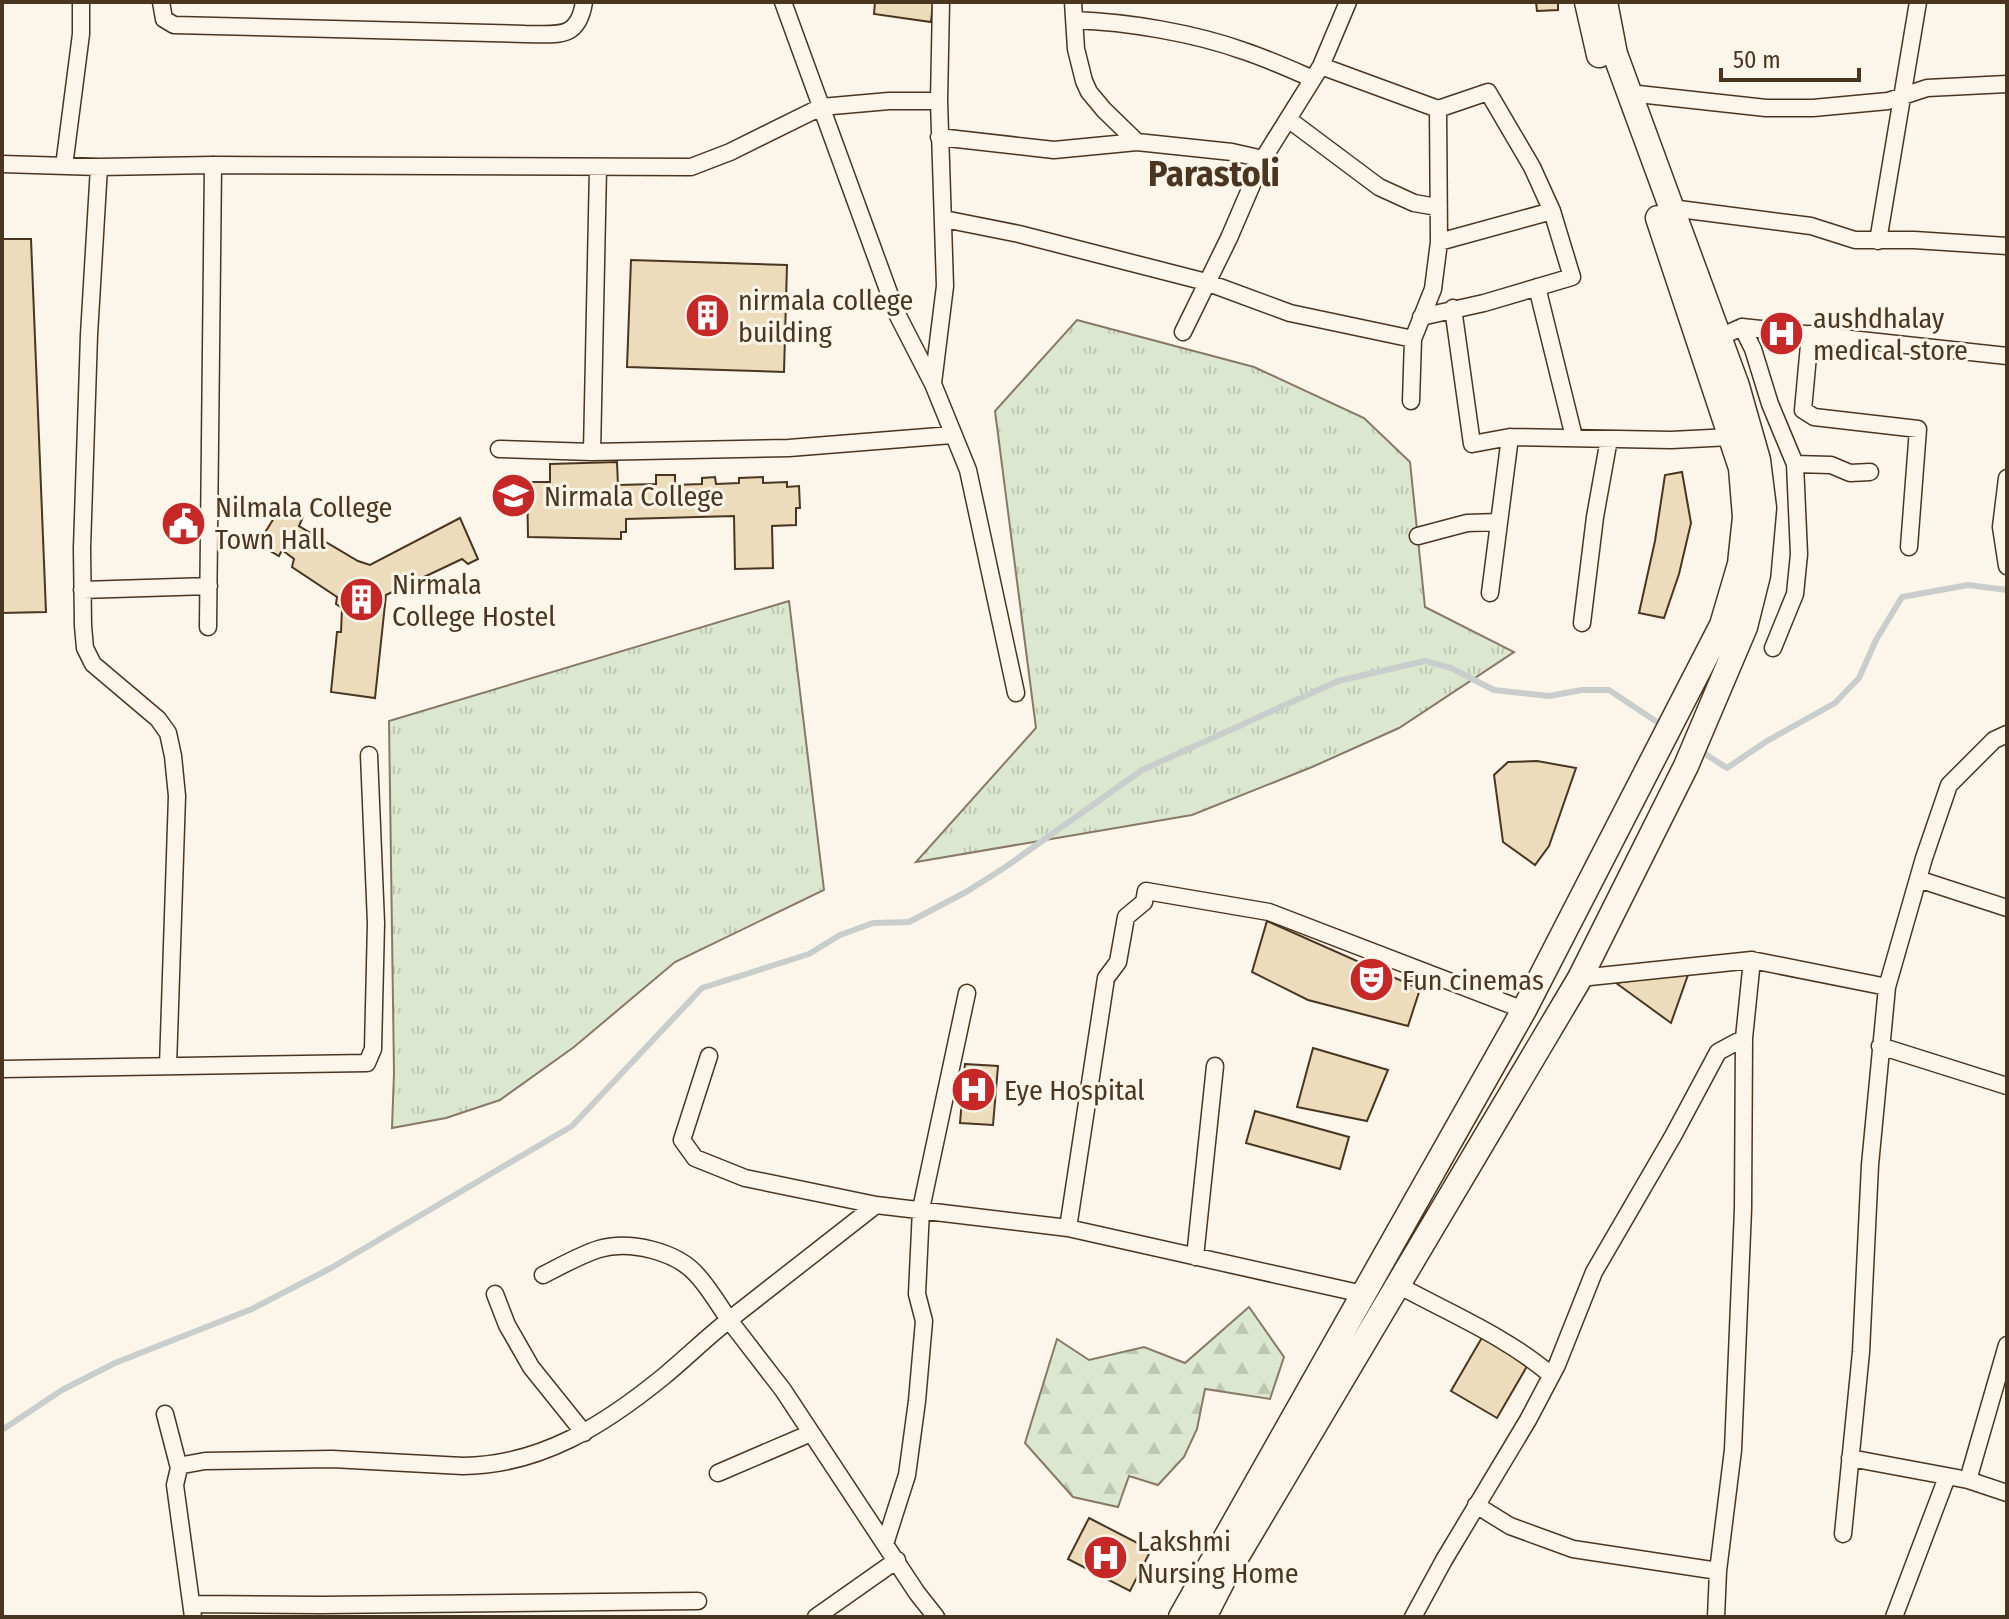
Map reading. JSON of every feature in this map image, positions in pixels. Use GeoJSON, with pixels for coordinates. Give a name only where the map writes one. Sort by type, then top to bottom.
{"type":"FeatureCollection","features":[{"type":"Feature","properties":{"kind":"main road"},"geometry":{"type":"LineString","coordinates":[[1181,1617],[1524,1010],[1722,625],[1740,564],[1745,517],[1741,468],[1649,190],[1601,64],[1587,2]]}},
{"type":"Feature","properties":{"kind":"main road"},"geometry":{"type":"LineString","coordinates":[[1204,1617],[1224,1578],[1580,978],[1686,766],[1745,627],[1758,575],[1764,508],[1758,460],[1737,386],[1731,332],[1671,208],[1615,54],[1605,2]]}},
{"type":"Feature","properties":{"kind":"main road"},"geometry":{"type":"LineString","coordinates":[[1625,811],[1657,821]]}},
{"type":"Feature","properties":{"kind":"street"},"geometry":{"type":"LineString","coordinates":[[64,166],[81,34],[81,2]]}},
{"type":"Feature","properties":{"kind":"street"},"geometry":{"type":"LineString","coordinates":[[161,2],[164,19],[174,25],[525,34],[572,30],[581,18],[584,2]]}},
{"type":"Feature","properties":{"kind":"street"},"geometry":{"type":"LineString","coordinates":[[783,2],[896,312],[933,384],[968,470],[1016,693]]}},
{"type":"Feature","properties":{"kind":"street"},"geometry":{"type":"LineString","coordinates":[[933,384],[945,286],[939,137],[941,2]]}},
{"type":"Feature","properties":{"kind":"street"},"geometry":{"type":"LineString","coordinates":[[1073,2],[1076,49],[1089,92],[1137,142]]}},
{"type":"Feature","properties":{"kind":"street"},"geometry":{"type":"LineString","coordinates":[[1183,332],[1263,159],[1317,72],[1348,2]]}},
{"type":"Feature","properties":{"kind":"street"},"geometry":{"type":"LineString","coordinates":[[1878,241],[1918,2]]}},
{"type":"Feature","properties":{"kind":"street"},"geometry":{"type":"LineString","coordinates":[[1074,20],[1192,37],[1438,109],[1488,92],[1532,167],[1552,211],[1572,277],[1484,303],[1421,317]]}},
{"type":"Feature","properties":{"kind":"street"},"geometry":{"type":"LineString","coordinates":[[1629,93],[1766,108],[1853,106],[1888,101],[1927,88],[2007,84]]}},
{"type":"Feature","properties":{"kind":"street"},"geometry":{"type":"LineString","coordinates":[[2,164],[99,167],[691,167],[730,152],[821,107],[889,101],[939,101]]}},
{"type":"Feature","properties":{"kind":"street"},"geometry":{"type":"LineString","coordinates":[[1411,401],[1413,339],[1433,289],[1439,242],[1438,109]]}},
{"type":"Feature","properties":{"kind":"street"},"geometry":{"type":"LineString","coordinates":[[1288,119],[1379,187],[1414,203],[1437,207]]}},
{"type":"Feature","properties":{"kind":"street"},"geometry":{"type":"LineString","coordinates":[[939,137],[1054,150],[1137,142],[1204,148],[1263,159]]}},
{"type":"Feature","properties":{"kind":"street"},"geometry":{"type":"LineString","coordinates":[[208,627],[213,165]]}},
{"type":"Feature","properties":{"kind":"street"},"geometry":{"type":"LineString","coordinates":[[99,167],[89,335],[82,590],[85,648],[93,664],[108,679],[158,719],[168,733],[173,756],[177,796],[168,1066]]}},
{"type":"Feature","properties":{"kind":"street"},"geometry":{"type":"LineString","coordinates":[[592,452],[598,168]]}},
{"type":"Feature","properties":{"kind":"street"},"geometry":{"type":"LineString","coordinates":[[1671,208],[1811,226],[1855,240],[2007,246]]}},
{"type":"Feature","properties":{"kind":"street"},"geometry":{"type":"LineString","coordinates":[[1439,242],[1552,211]]}},
{"type":"Feature","properties":{"kind":"street"},"geometry":{"type":"LineString","coordinates":[[944,219],[1019,234],[1206,282],[1290,313],[1413,339]]}},
{"type":"Feature","properties":{"kind":"street"},"geometry":{"type":"LineString","coordinates":[[1537,287],[1574,437]]}},
{"type":"Feature","properties":{"kind":"street"},"geometry":{"type":"LineString","coordinates":[[1453,308],[1472,444],[1510,437],[1731,437]]}},
{"type":"Feature","properties":{"kind":"street"},"geometry":{"type":"LineString","coordinates":[[1731,332],[1810,334],[2007,356]]}},
{"type":"Feature","properties":{"kind":"street"},"geometry":{"type":"LineString","coordinates":[[1731,332],[1753,349],[1770,404],[1795,464],[1799,554],[1795,594],[1773,648]]}},
{"type":"Feature","properties":{"kind":"street"},"geometry":{"type":"LineString","coordinates":[[1810,334],[1803,410],[1814,417],[1918,429],[1909,547]]}},
{"type":"Feature","properties":{"kind":"street"},"geometry":{"type":"LineString","coordinates":[[499,449],[592,452],[789,448],[952,435]]}},
{"type":"Feature","properties":{"kind":"street"},"geometry":{"type":"LineString","coordinates":[[1490,593],[1510,437]]}},
{"type":"Feature","properties":{"kind":"street"},"geometry":{"type":"LineString","coordinates":[[1582,623],[1595,517],[1609,439]]}},
{"type":"Feature","properties":{"kind":"street"},"geometry":{"type":"LineString","coordinates":[[1795,464],[1831,465],[1850,473],[1870,472]]}},
{"type":"Feature","properties":{"kind":"street"},"geometry":{"type":"LineString","coordinates":[[2007,478],[2001,527],[2007,566]]}},
{"type":"Feature","properties":{"kind":"street"},"geometry":{"type":"LineString","coordinates":[[1418,536],[1467,523],[1499,522]]}},
{"type":"Feature","properties":{"kind":"street"},"geometry":{"type":"LineString","coordinates":[[82,590],[209,586]]}},
{"type":"Feature","properties":{"kind":"street"},"geometry":{"type":"LineString","coordinates":[[1843,1534],[1861,1352],[1870,1165],[1887,987],[1949,785],[1994,740],[2007,734]]}},
{"type":"Feature","properties":{"kind":"street"},"geometry":{"type":"LineString","coordinates":[[2,1069],[361,1064],[371,1058],[376,923],[369,755]]}},
{"type":"Feature","properties":{"kind":"street"},"geometry":{"type":"LineString","coordinates":[[1918,879],[2007,908]]}},
{"type":"Feature","properties":{"kind":"street"},"geometry":{"type":"LineString","coordinates":[[1068,1228],[1106,978],[1118,962],[1126,917],[1144,902],[1146,891],[1269,912],[1524,1010]]}},
{"type":"Feature","properties":{"kind":"street"},"geometry":{"type":"LineString","coordinates":[[1580,978],[1752,960],[1887,987]]}},
{"type":"Feature","properties":{"kind":"street"},"geometry":{"type":"LineString","coordinates":[[1716,1617],[1718,1571],[1733,1450],[1743,1209],[1744,1038],[1752,960]]}},
{"type":"Feature","properties":{"kind":"street"},"geometry":{"type":"LineString","coordinates":[[885,1544],[907,1475],[917,1401],[924,1321],[917,1294],[921,1209],[967,993]]}},
{"type":"Feature","properties":{"kind":"street"},"geometry":{"type":"LineString","coordinates":[[1413,1617],[1528,1420],[1551,1375],[1594,1272],[1718,1052],[1744,1038]]}},
{"type":"Feature","properties":{"kind":"street"},"geometry":{"type":"LineString","coordinates":[[1880,1046],[2004,1080]]}},
{"type":"Feature","properties":{"kind":"street"},"geometry":{"type":"LineString","coordinates":[[709,1056],[682,1140],[695,1158],[745,1178],[876,1205],[1068,1228],[1363,1294]]}},
{"type":"Feature","properties":{"kind":"street"},"geometry":{"type":"LineString","coordinates":[[1195,1257],[1215,1066]]}},
{"type":"Feature","properties":{"kind":"street"},"geometry":{"type":"LineString","coordinates":[[179,1468],[192,1462],[284,1458],[487,1466],[538,1455],[562,1446],[631,1402],[729,1320],[876,1205]]}},
{"type":"Feature","properties":{"kind":"street"},"geometry":{"type":"LineString","coordinates":[[543,1275],[600,1248],[627,1246],[683,1262],[697,1274],[783,1390],[936,1617]]}},
{"type":"Feature","properties":{"kind":"street"},"geometry":{"type":"LineString","coordinates":[[1398,1285],[1479,1329],[1551,1375]]}},
{"type":"Feature","properties":{"kind":"street"},"geometry":{"type":"LineString","coordinates":[[495,1294],[507,1325],[531,1367],[584,1433]]}},
{"type":"Feature","properties":{"kind":"street"},"geometry":{"type":"LineString","coordinates":[[1968,1480],[2007,1345]]}},
{"type":"Feature","properties":{"kind":"street"},"geometry":{"type":"LineString","coordinates":[[165,1414],[179,1468],[175,1485],[176,1501],[193,1610],[322,1611],[698,1601]]}},
{"type":"Feature","properties":{"kind":"street"},"geometry":{"type":"LineString","coordinates":[[718,1473],[811,1433]]}},
{"type":"Feature","properties":{"kind":"street"},"geometry":{"type":"LineString","coordinates":[[1850,1458],[1968,1480],[2007,1493]]}},
{"type":"Feature","properties":{"kind":"street"},"geometry":{"type":"LineString","coordinates":[[1894,1617],[1947,1477]]}},
{"type":"Feature","properties":{"kind":"street"},"geometry":{"type":"LineString","coordinates":[[1476,1505],[1510,1526],[1573,1549],[1718,1571]]}},
{"type":"Feature","properties":{"kind":"street"},"geometry":{"type":"LineString","coordinates":[[816,1617],[897,1560]]}},
{"type":"Feature","properties":{"kind":"green space"},"geometry":{"type":"Polygon","coordinates":[[[1077,320],[1254,367],[1364,418],[1410,462],[1425,607],[1514,652],[1399,728],[1192,815],[916,862],[1036,728],[995,411],[1077,320]]]}},
{"type":"Feature","properties":{"kind":"green space"},"geometry":{"type":"Polygon","coordinates":[[[789,601],[824,890],[675,962],[574,1047],[500,1100],[446,1118],[392,1128],[394,1073],[389,721],[789,601]]]}},
{"type":"Feature","properties":{"kind":"green space"},"geometry":{"type":"Polygon","coordinates":[[[1249,1307],[1284,1357],[1270,1399],[1205,1389],[1197,1429],[1184,1457],[1158,1485],[1129,1476],[1118,1507],[1073,1497],[1025,1443],[1057,1339],[1089,1360],[1144,1347],[1185,1363],[1249,1307]]]}},
{"type":"Feature","properties":{"kind":"building"},"geometry":{"type":"Polygon","coordinates":[[[875,2],[933,2],[931,22],[874,14],[875,2]]]}},
{"type":"Feature","properties":{"kind":"building"},"geometry":{"type":"Polygon","coordinates":[[[1536,2],[1558,2],[1558,10],[1537,11],[1536,2]]]}},
{"type":"Feature","properties":{"kind":"building"},"geometry":{"type":"Polygon","coordinates":[[[2,239],[31,239],[46,612],[2,613],[2,239]]]}},
{"type":"Feature","properties":{"kind":"building","name":"nirmala college building"},"geometry":{"type":"Polygon","coordinates":[[[631,260],[787,265],[784,372],[627,367],[631,260]]]}},
{"type":"Feature","properties":{"kind":"building"},"geometry":{"type":"Polygon","coordinates":[[[617,462],[618,485],[656,484],[656,475],[675,475],[675,485],[702,484],[702,478],[715,477],[716,484],[739,483],[739,478],[763,477],[763,483],[787,482],[787,487],[799,486],[800,508],[796,508],[796,525],[772,526],[773,568],[735,569],[734,516],[626,519],[626,532],[621,532],[621,539],[528,537],[527,482],[550,482],[550,464],[617,462]]]}},
{"type":"Feature","properties":{"kind":"building"},"geometry":{"type":"Polygon","coordinates":[[[1682,472],[1691,523],[1679,574],[1664,618],[1639,613],[1665,475],[1682,472]]]}},
{"type":"Feature","properties":{"kind":"building","name":"Nirmala College Hostel"},"geometry":{"type":"Polygon","coordinates":[[[282,505],[303,517],[299,526],[370,565],[460,518],[478,559],[468,564],[462,559],[386,595],[375,698],[331,692],[337,632],[341,632],[342,608],[336,604],[337,597],[292,567],[294,559],[282,550],[279,556],[258,544],[282,505]]]}},
{"type":"Feature","properties":{"kind":"building"},"geometry":{"type":"Polygon","coordinates":[[[1537,761],[1576,768],[1549,846],[1535,865],[1503,842],[1494,775],[1508,762],[1537,761]]]}},
{"type":"Feature","properties":{"kind":"building"},"geometry":{"type":"Polygon","coordinates":[[[1267,921],[1420,989],[1408,1026],[1308,1000],[1252,972],[1267,921]]]}},
{"type":"Feature","properties":{"kind":"building"},"geometry":{"type":"Polygon","coordinates":[[[1689,972],[1671,1023],[1616,983],[1689,972]]]}},
{"type":"Feature","properties":{"kind":"building"},"geometry":{"type":"Polygon","coordinates":[[[1313,1048],[1388,1070],[1367,1121],[1297,1107],[1313,1048]]]}},
{"type":"Feature","properties":{"kind":"building"},"geometry":{"type":"Polygon","coordinates":[[[965,1064],[998,1066],[993,1125],[960,1123],[965,1064]]]}},
{"type":"Feature","properties":{"kind":"building"},"geometry":{"type":"Polygon","coordinates":[[[1255,1111],[1349,1137],[1340,1169],[1246,1143],[1255,1111]]]}},
{"type":"Feature","properties":{"kind":"building"},"geometry":{"type":"Polygon","coordinates":[[[1484,1334],[1530,1361],[1497,1418],[1451,1391],[1484,1334]]]}},
{"type":"Feature","properties":{"kind":"building"},"geometry":{"type":"Polygon","coordinates":[[[1089,1518],[1151,1550],[1130,1591],[1068,1559],[1089,1518]]]}},
{"type":"Feature","properties":{"kind":"waterway"},"geometry":{"type":"LineString","coordinates":[[1699,750],[1727,768],[1767,741],[1835,703],[1859,678],[1876,640],[1902,597],[1968,585],[2007,590]]}},
{"type":"Feature","properties":{"kind":"waterway"},"geometry":{"type":"LineString","coordinates":[[2,1430],[62,1390],[115,1363],[252,1309],[331,1268],[572,1126],[702,988],[809,954],[840,935],[873,923],[909,922],[1004,868],[1142,770],[1338,681],[1425,661],[1451,668],[1494,690],[1549,696],[1582,690],[1609,690],[1663,726]]}},
{"type":"Feature","properties":{"kind":"place","name":"nirmala college building"},"geometry":{"type":"Point","coordinates":[707,316]}},
{"type":"Feature","properties":{"kind":"place","name":"aushdhalay medical store"},"geometry":{"type":"Point","coordinates":[1782,334]}},
{"type":"Feature","properties":{"kind":"place","name":"Nirmala College"},"geometry":{"type":"Point","coordinates":[513,496]}},
{"type":"Feature","properties":{"kind":"place","name":"Nilmala College Town Hall"},"geometry":{"type":"Point","coordinates":[184,523]}},
{"type":"Feature","properties":{"kind":"place","name":"Nirmala College Hostel"},"geometry":{"type":"Point","coordinates":[361,600]}},
{"type":"Feature","properties":{"kind":"place","name":"Fun cinemas"},"geometry":{"type":"Point","coordinates":[1371,980]}},
{"type":"Feature","properties":{"kind":"place","name":"Eye Hospital"},"geometry":{"type":"Point","coordinates":[973,1090]}},
{"type":"Feature","properties":{"kind":"place","name":"Lakshmi Nursing Home"},"geometry":{"type":"Point","coordinates":[1106,1557]}},
{"type":"Feature","properties":{"kind":"district","name":"Parastoli"},"geometry":{"type":"Point","coordinates":[1214,173]}}]}
